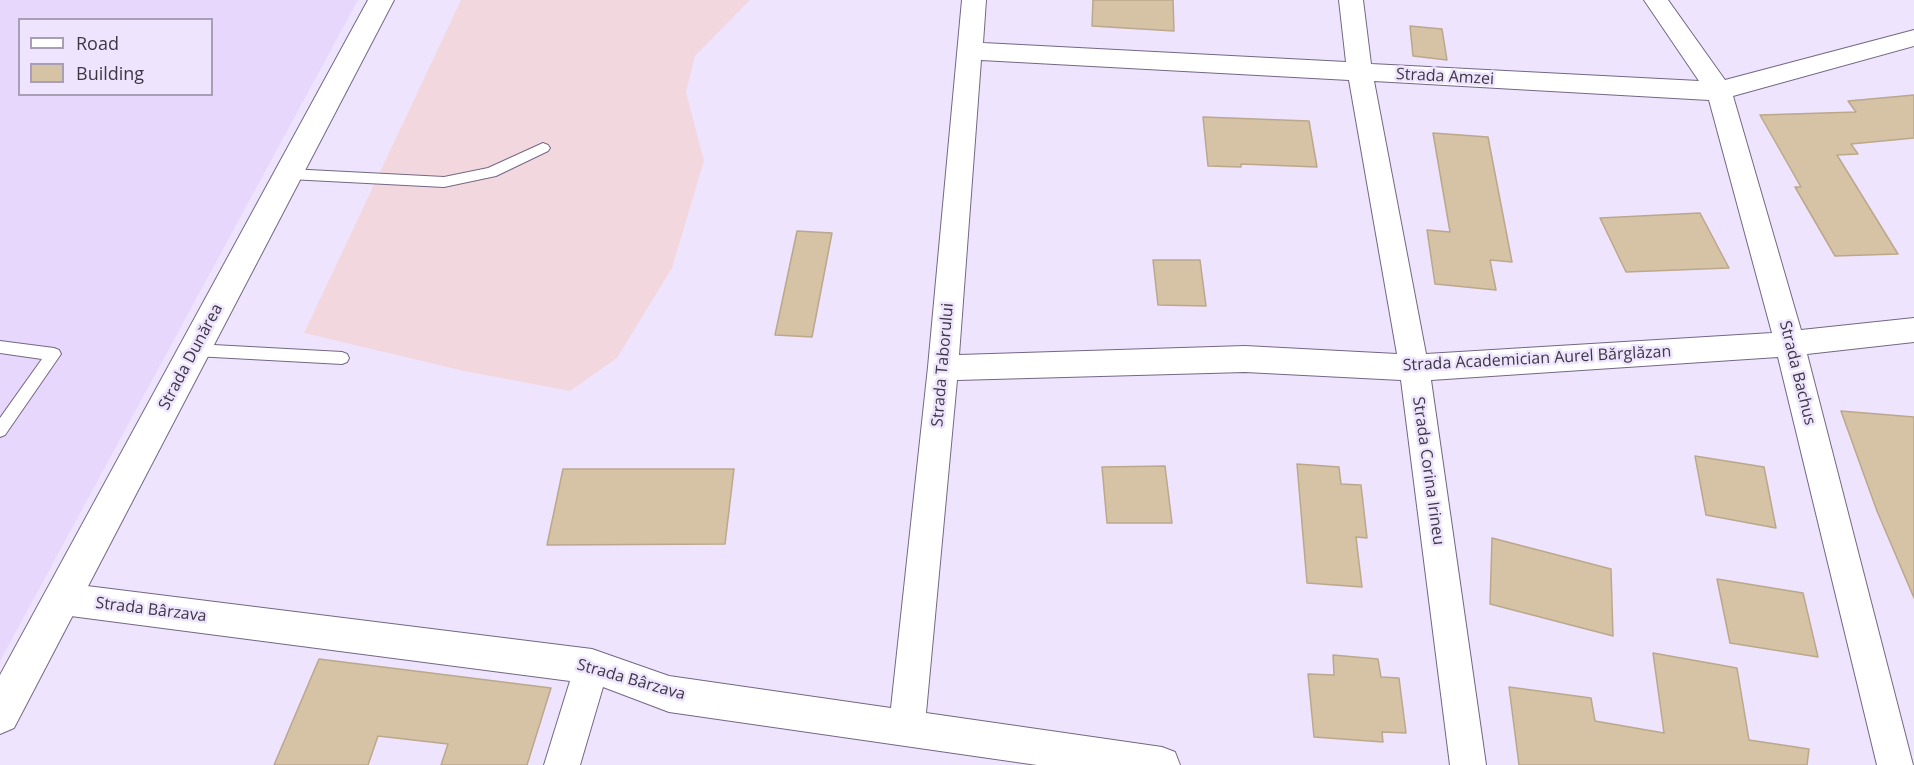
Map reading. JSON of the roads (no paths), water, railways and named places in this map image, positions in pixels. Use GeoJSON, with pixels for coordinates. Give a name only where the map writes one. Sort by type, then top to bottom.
{"type":"FeatureCollection","features":[{"type":"Feature","properties":{"kind":"street","name":"Strada Dunărea"},"geometry":{"type":"LineString","coordinates":[[0,714],[381,0]]}},
{"type":"Feature","properties":{"kind":"street","name":"Strada Taborului"},"geometry":{"type":"LineString","coordinates":[[907,729],[944,366],[974,0]]}},
{"type":"Feature","properties":{"kind":"street","name":"Strada Corina Irineu"},"geometry":{"type":"LineString","coordinates":[[1351,0],[1359,73],[1414,368],[1468,765]]}},
{"type":"Feature","properties":{"kind":"street","name":"Strada Bachus"},"geometry":{"type":"LineString","coordinates":[[1656,0],[1719,91],[1790,344],[1895,765]]}},
{"type":"Feature","properties":{"kind":"street","name":"Strada Amzei"},"geometry":{"type":"LineString","coordinates":[[970,51],[1719,91],[1914,38]]}},
{"type":"Feature","properties":{"kind":"street","name":"Strada Academician Aurel Bărglăzan"},"geometry":{"type":"LineString","coordinates":[[944,366],[993,368],[1245,359],[1414,368],[1790,344],[1914,330]]}},
{"type":"Feature","properties":{"kind":"street","name":"Strada Bârzava"},"geometry":{"type":"LineString","coordinates":[[63,599],[592,666],[669,694],[1162,765]]}},
{"type":"Feature","properties":{"kind":"street"},"geometry":{"type":"LineString","coordinates":[[562,765],[592,666]]}},
{"type":"Feature","properties":{"kind":"lane"},"geometry":{"type":"LineString","coordinates":[[289,174],[444,182],[491,172],[543,148]]}},
{"type":"Feature","properties":{"kind":"lane"},"geometry":{"type":"LineString","coordinates":[[0,347],[54,354],[0,430]]}},
{"type":"Feature","properties":{"kind":"lane"},"geometry":{"type":"LineString","coordinates":[[195,350],[342,358]]}}]}
